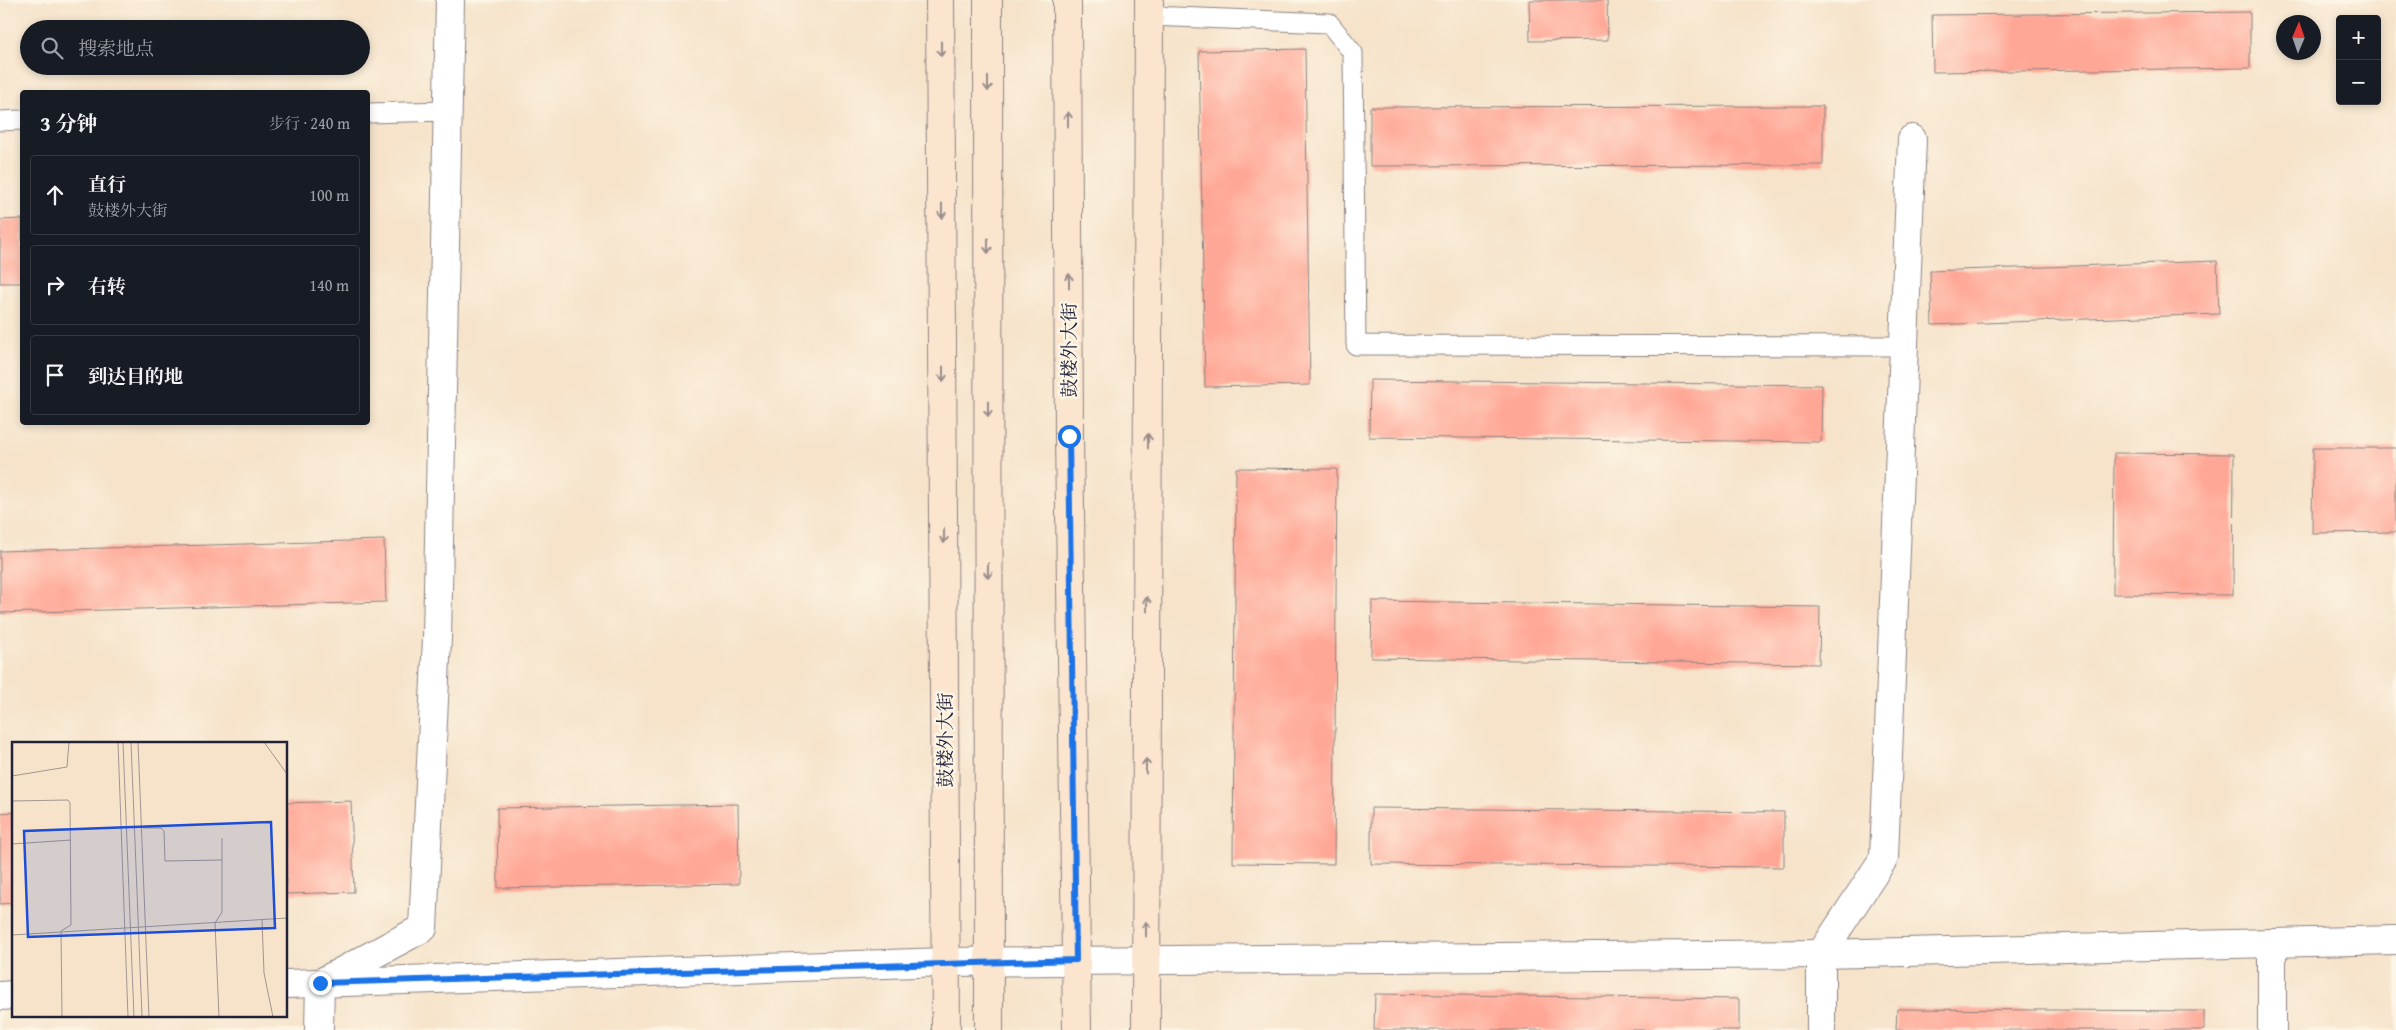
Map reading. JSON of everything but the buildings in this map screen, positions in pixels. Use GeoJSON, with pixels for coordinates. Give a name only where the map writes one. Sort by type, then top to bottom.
{"type":"FeatureCollection","features":[{"type":"Feature","properties":{"kind":"main road","name":"鼓楼外大街"},"geometry":{"type":"LineString","coordinates":[[940,0],[946,1030]]}},
{"type":"Feature","properties":{"kind":"main road"},"geometry":{"type":"LineString","coordinates":[[988,0],[989,1030]]}},
{"type":"Feature","properties":{"kind":"main road","name":"鼓楼外大街"},"geometry":{"type":"LineString","coordinates":[[1068,0],[1069,427],[1077,1030]]}},
{"type":"Feature","properties":{"kind":"main road"},"geometry":{"type":"LineString","coordinates":[[1146,1030],[1149,8]]}},
{"type":"Feature","properties":{"kind":"street"},"geometry":{"type":"LineString","coordinates":[[320,983],[423,928],[437,638],[450,0]]}},
{"type":"Feature","properties":{"kind":"street"},"geometry":{"type":"LineString","coordinates":[[1821,1030],[1821,954],[1884,858],[1912,139]]}},
{"type":"Feature","properties":{"kind":"street"},"geometry":{"type":"LineString","coordinates":[[288,984],[947,962],[1821,954],[2396,940]]}},
{"type":"Feature","properties":{"kind":"street"},"geometry":{"type":"LineString","coordinates":[[2272,943],[2272,1030]]}},
{"type":"Feature","properties":{"kind":"street"},"geometry":{"type":"LineString","coordinates":[[320,983],[320,1030]]}},
{"type":"Feature","properties":{"kind":"lane"},"geometry":{"type":"LineString","coordinates":[[1149,8],[1330,23],[1354,53],[1356,345],[1904,346]]}},
{"type":"Feature","properties":{"kind":"lane"},"geometry":{"type":"LineString","coordinates":[[370,113],[447,111]]}},
{"type":"Feature","properties":{"kind":"lane"},"geometry":{"type":"LineString","coordinates":[[0,121],[20,120]]}},
{"type":"Feature","properties":{"kind":"route"},"geometry":{"type":"LineString","coordinates":[[320,983],[947,962],[1076,960],[1069,436]]}}]}
